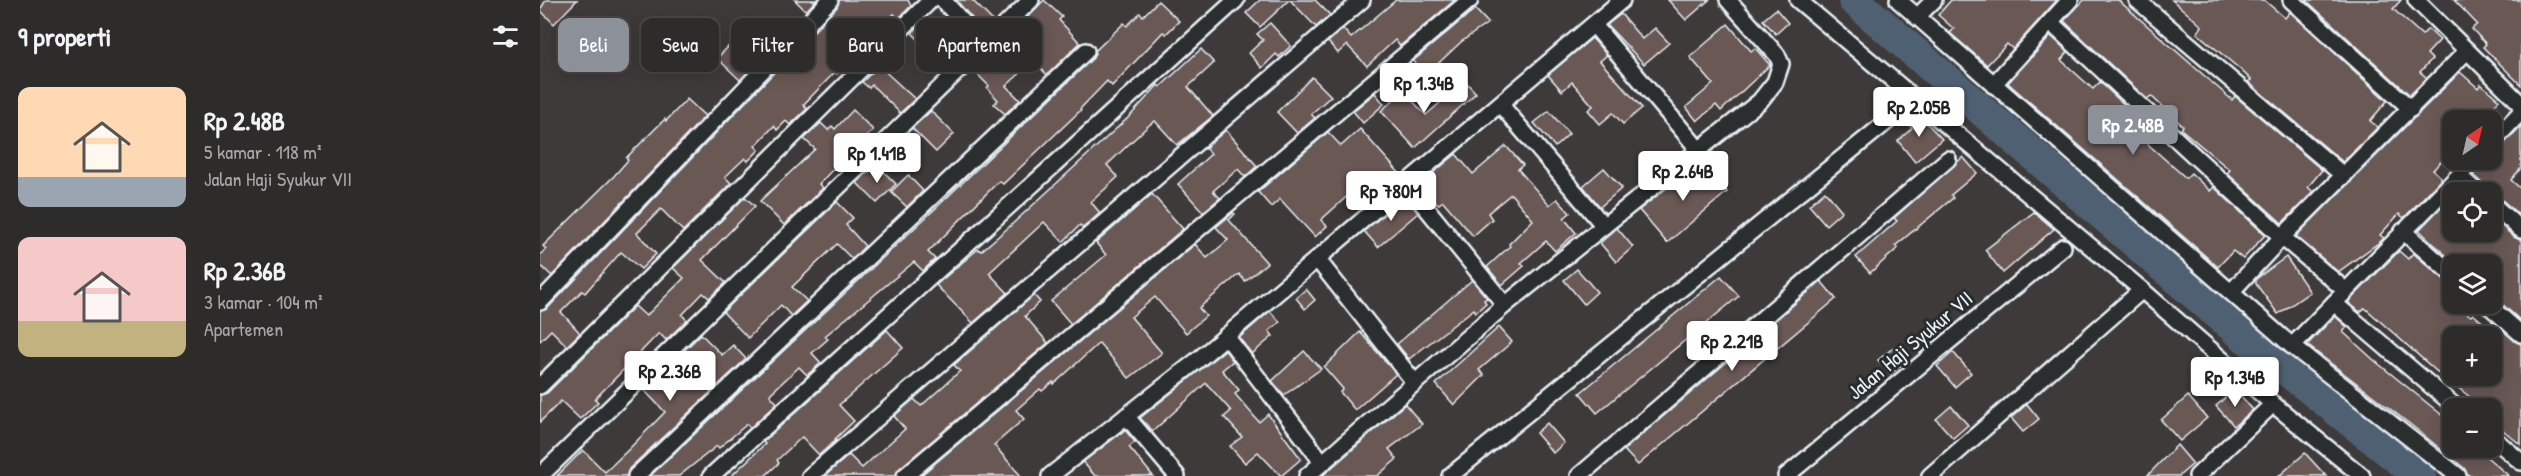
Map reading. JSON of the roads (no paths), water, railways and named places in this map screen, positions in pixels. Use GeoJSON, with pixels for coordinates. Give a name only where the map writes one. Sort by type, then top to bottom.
{"type":"FeatureCollection","features":[{"type":"Feature","properties":{"kind":"street"},"geometry":{"type":"LineString","coordinates":[[540,302],[830,0]]}},
{"type":"Feature","properties":{"kind":"street"},"geometry":{"type":"LineString","coordinates":[[540,386],[932,0]]}},
{"type":"Feature","properties":{"kind":"street"},"geometry":{"type":"LineString","coordinates":[[943,0],[959,18]]}},
{"type":"Feature","properties":{"kind":"street"},"geometry":{"type":"LineString","coordinates":[[1013,18],[1031,0]]}},
{"type":"Feature","properties":{"kind":"street"},"geometry":{"type":"LineString","coordinates":[[711,476],[1236,0]]}},
{"type":"Feature","properties":{"kind":"street"},"geometry":{"type":"LineString","coordinates":[[810,476],[1362,0]]}},
{"type":"Feature","properties":{"kind":"street"},"geometry":{"type":"LineString","coordinates":[[905,476],[1470,0]]}},
{"type":"Feature","properties":{"kind":"street"},"geometry":{"type":"LineString","coordinates":[[1050,476],[1226,336],[1622,0]]}},
{"type":"Feature","properties":{"kind":"street"},"geometry":{"type":"LineString","coordinates":[[1307,476],[1505,305],[1760,101],[1780,72],[1781,64],[1777,55],[1728,0]]}},
{"type":"Feature","properties":{"kind":"street"},"geometry":{"type":"LineString","coordinates":[[1798,0],[2142,290],[2273,404],[2342,471],[2362,476]]}},
{"type":"Feature","properties":{"kind":"street"},"geometry":{"type":"LineString","coordinates":[[1898,0],[2292,345],[2457,476]]}},
{"type":"Feature","properties":{"kind":"street"},"geometry":{"type":"LineString","coordinates":[[1917,17],[1934,0]]}},
{"type":"Feature","properties":{"kind":"street"},"geometry":{"type":"LineString","coordinates":[[1994,85],[2070,0]]}},
{"type":"Feature","properties":{"kind":"street"},"geometry":{"type":"LineString","coordinates":[[2137,0],[2344,176]]}},
{"type":"Feature","properties":{"kind":"street"},"geometry":{"type":"LineString","coordinates":[[2290,0],[2411,110]]}},
{"type":"Feature","properties":{"kind":"street"},"geometry":{"type":"LineString","coordinates":[[2416,0],[2521,104]]}},
{"type":"Feature","properties":{"kind":"street"},"geometry":{"type":"LineString","coordinates":[[2051,23],[2282,237],[2345,290]]}},
{"type":"Feature","properties":{"kind":"street"},"geometry":{"type":"LineString","coordinates":[[1594,26],[1699,150]]}},
{"type":"Feature","properties":{"kind":"street"},"geometry":{"type":"LineString","coordinates":[[636,476],[1086,51]]}},
{"type":"Feature","properties":{"kind":"street"},"geometry":{"type":"LineString","coordinates":[[2232,291],[2282,237],[2411,110],[2467,51]]}},
{"type":"Feature","properties":{"kind":"street"},"geometry":{"type":"LineString","coordinates":[[540,476],[957,72]]}},
{"type":"Feature","properties":{"kind":"street"},"geometry":{"type":"LineString","coordinates":[[1500,104],[1604,226]]}},
{"type":"Feature","properties":{"kind":"street"},"geometry":{"type":"LineString","coordinates":[[2502,132],[2521,112]]}},
{"type":"Feature","properties":{"kind":"street"},"geometry":{"type":"LineString","coordinates":[[1449,476],[1889,120]]}},
{"type":"Feature","properties":{"kind":"street"},"geometry":{"type":"LineString","coordinates":[[1579,476],[1948,159]]}},
{"type":"Feature","properties":{"kind":"street"},"geometry":{"type":"LineString","coordinates":[[2292,345],[2465,170]]}},
{"type":"Feature","properties":{"kind":"street"},"geometry":{"type":"LineString","coordinates":[[2459,176],[2466,182]]}},
{"type":"Feature","properties":{"kind":"street"},"geometry":{"type":"LineString","coordinates":[[1406,183],[1505,305]]}},
{"type":"Feature","properties":{"kind":"street"},"geometry":{"type":"LineString","coordinates":[[2502,213],[2521,230]]}},
{"type":"Feature","properties":{"kind":"street"},"geometry":{"type":"LineString","coordinates":[[2403,231],[2442,265]]}},
{"type":"Feature","properties":{"kind":"street","name":"Jalan Haji Syukur VII"},"geometry":{"type":"LineString","coordinates":[[1786,476],[2063,247]]}},
{"type":"Feature","properties":{"kind":"street"},"geometry":{"type":"LineString","coordinates":[[1317,259],[1415,383]]}},
{"type":"Feature","properties":{"kind":"street"},"geometry":{"type":"LineString","coordinates":[[1930,476],[2142,290]]}},
{"type":"Feature","properties":{"kind":"street"},"geometry":{"type":"LineString","coordinates":[[2334,303],[2445,398]]}},
{"type":"Feature","properties":{"kind":"street"},"geometry":{"type":"LineString","coordinates":[[2498,314],[2521,334]]}},
{"type":"Feature","properties":{"kind":"street"},"geometry":{"type":"LineString","coordinates":[[1226,336],[1323,462]]}},
{"type":"Feature","properties":{"kind":"street"},"geometry":{"type":"LineString","coordinates":[[2197,476],[2273,404]]}},
{"type":"Feature","properties":{"kind":"street"},"geometry":{"type":"LineString","coordinates":[[1126,416],[1177,476]]}},
{"type":"Feature","properties":{"kind":"street"},"geometry":{"type":"LineString","coordinates":[[2502,446],[2521,462]]}},
{"type":"Feature","properties":{"kind":"waterway"},"geometry":{"type":"LineString","coordinates":[[1854,0],[2240,333],[2420,476]]}}]}
